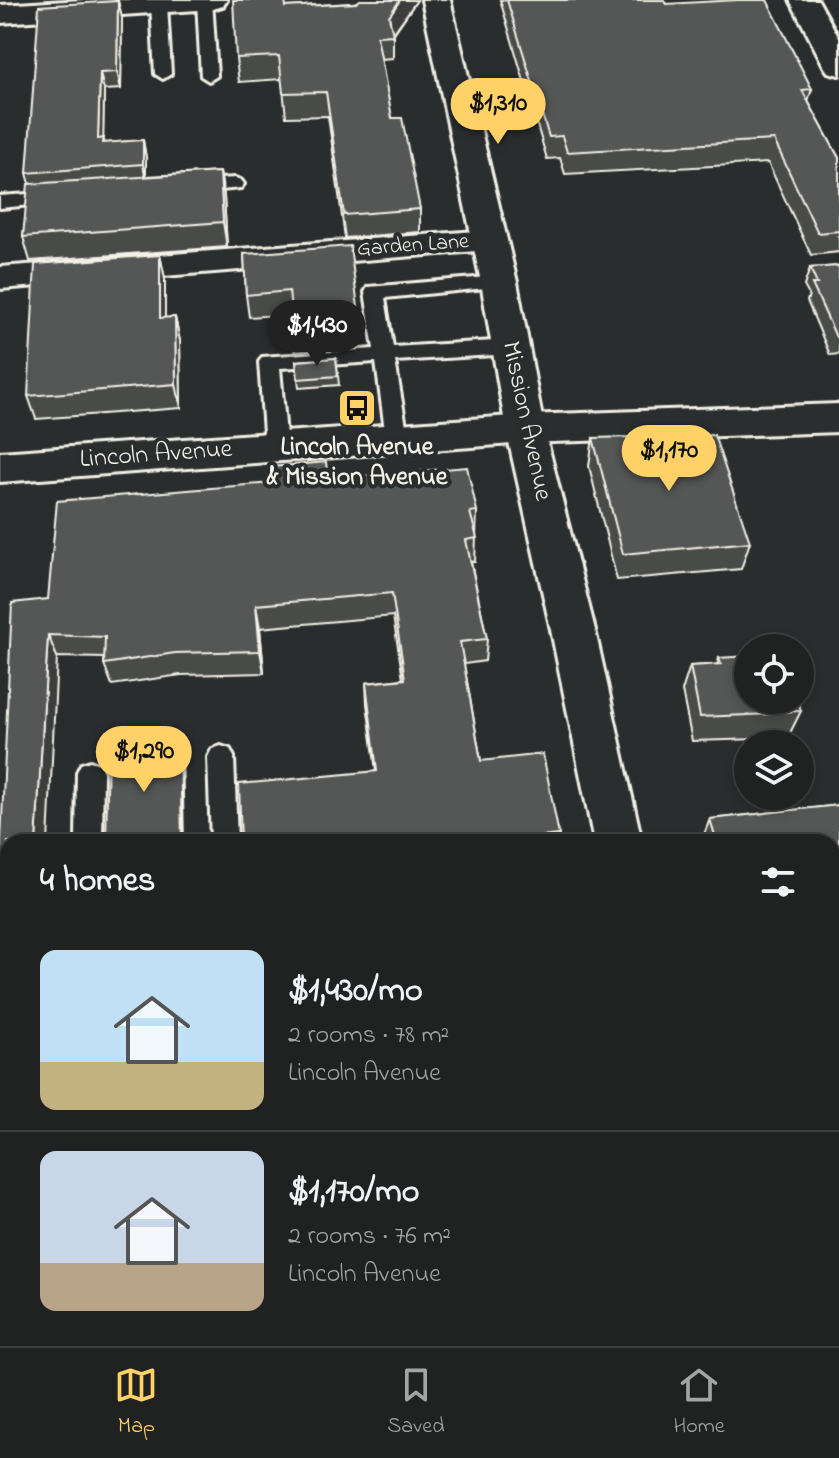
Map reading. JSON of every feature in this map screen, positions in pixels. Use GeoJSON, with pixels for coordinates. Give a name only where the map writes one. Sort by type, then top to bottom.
{"type":"FeatureCollection","features":[{"type":"Feature","properties":{"kind":"street"},"geometry":{"type":"LineString","coordinates":[[0,14],[213,0]]}},
{"type":"Feature","properties":{"kind":"street","name":"Mission Avenue"},"geometry":{"type":"LineString","coordinates":[[436,0],[499,282],[525,429],[573,630],[616,834]]}},
{"type":"Feature","properties":{"kind":"street"},"geometry":{"type":"LineString","coordinates":[[804,0],[839,66]]}},
{"type":"Feature","properties":{"kind":"street","name":"Garden Lane"},"geometry":{"type":"LineString","coordinates":[[0,278],[191,268],[490,241]]}},
{"type":"Feature","properties":{"kind":"street","name":"Lincoln Avenue"},"geometry":{"type":"LineString","coordinates":[[0,467],[525,429],[839,418]]}},
{"type":"Feature","properties":{"kind":"lane"},"geometry":{"type":"LineString","coordinates":[[205,1],[209,76]]}},
{"type":"Feature","properties":{"kind":"lane"},"geometry":{"type":"LineString","coordinates":[[159,4],[163,74]]}},
{"type":"Feature","properties":{"kind":"lane"},"geometry":{"type":"LineString","coordinates":[[172,189],[235,184]]}},
{"type":"Feature","properties":{"kind":"lane"},"geometry":{"type":"LineString","coordinates":[[0,202],[78,196]]}},
{"type":"Feature","properties":{"kind":"lane"},"geometry":{"type":"LineString","coordinates":[[397,438],[375,292],[499,282]]}},
{"type":"Feature","properties":{"kind":"lane"},"geometry":{"type":"LineString","coordinates":[[276,447],[269,362],[511,347]]}},
{"type":"Feature","properties":{"kind":"lane"},"geometry":{"type":"LineString","coordinates":[[221,757],[224,834]]}},
{"type":"Feature","properties":{"kind":"lane"},"geometry":{"type":"LineString","coordinates":[[89,834],[90,772]]}},
{"type":"Feature","properties":{"kind":"building"},"geometry":{"type":"Polygon","coordinates":[[[233,0],[285,0],[286,7],[356,3],[360,0],[400,0],[389,16],[393,35],[377,36],[392,118],[402,118],[420,209],[344,215],[326,92],[283,93],[279,56],[236,58],[233,0]]]}},
{"type":"Feature","properties":{"kind":"building"},"geometry":{"type":"Polygon","coordinates":[[[507,0],[664,0],[666,4],[767,0],[812,89],[802,90],[839,158],[839,231],[818,233],[774,140],[567,152],[562,136],[549,137],[507,0]]]}},
{"type":"Feature","properties":{"kind":"building"},"geometry":{"type":"Polygon","coordinates":[[[118,1],[117,72],[100,73],[98,139],[104,138],[103,143],[143,140],[143,164],[27,173],[39,6],[118,1]]]}},
{"type":"Feature","properties":{"kind":"building"},"geometry":{"type":"Polygon","coordinates":[[[220,172],[223,222],[23,237],[28,184],[220,172]]]}},
{"type":"Feature","properties":{"kind":"building"},"geometry":{"type":"Polygon","coordinates":[[[350,246],[359,315],[332,317],[333,327],[293,329],[289,291],[246,295],[244,254],[350,246]]]}},
{"type":"Feature","properties":{"kind":"building"},"geometry":{"type":"Polygon","coordinates":[[[160,255],[160,318],[175,317],[176,384],[28,396],[35,264],[160,255]]]}},
{"type":"Feature","properties":{"kind":"building"},"geometry":{"type":"Polygon","coordinates":[[[839,266],[839,337],[836,337],[812,284],[817,284],[810,268],[839,266]]]}},
{"type":"Feature","properties":{"kind":"building"},"geometry":{"type":"Polygon","coordinates":[[[336,358],[338,376],[298,379],[296,361],[336,358]]]}},
{"type":"Feature","properties":{"kind":"building"},"geometry":{"type":"Polygon","coordinates":[[[714,435],[750,542],[623,554],[593,438],[714,435]]]}},
{"type":"Feature","properties":{"kind":"building"},"geometry":{"type":"Polygon","coordinates":[[[326,462],[328,479],[467,467],[477,511],[470,512],[477,538],[466,540],[487,639],[460,642],[481,761],[543,754],[559,834],[241,834],[239,784],[377,771],[366,683],[405,679],[392,593],[256,605],[260,651],[175,653],[104,664],[105,637],[48,635],[36,834],[1,834],[12,603],[48,599],[57,501],[272,483],[271,467],[326,462]]]}},
{"type":"Feature","properties":{"kind":"building"},"geometry":{"type":"Polygon","coordinates":[[[734,657],[734,714],[771,714],[700,717],[690,666],[721,664],[719,658],[734,657]]]}},
{"type":"Feature","properties":{"kind":"building"},"geometry":{"type":"Polygon","coordinates":[[[180,741],[182,834],[106,834],[108,748],[180,741]]]}},
{"type":"Feature","properties":{"kind":"building"},"geometry":{"type":"Polygon","coordinates":[[[839,805],[839,834],[715,834],[710,819],[839,805]]]}},
{"type":"Feature","properties":{"kind":"place","name":"Lincoln Avenue & Mission Avenue"},"geometry":{"type":"Point","coordinates":[357,408]}}]}
